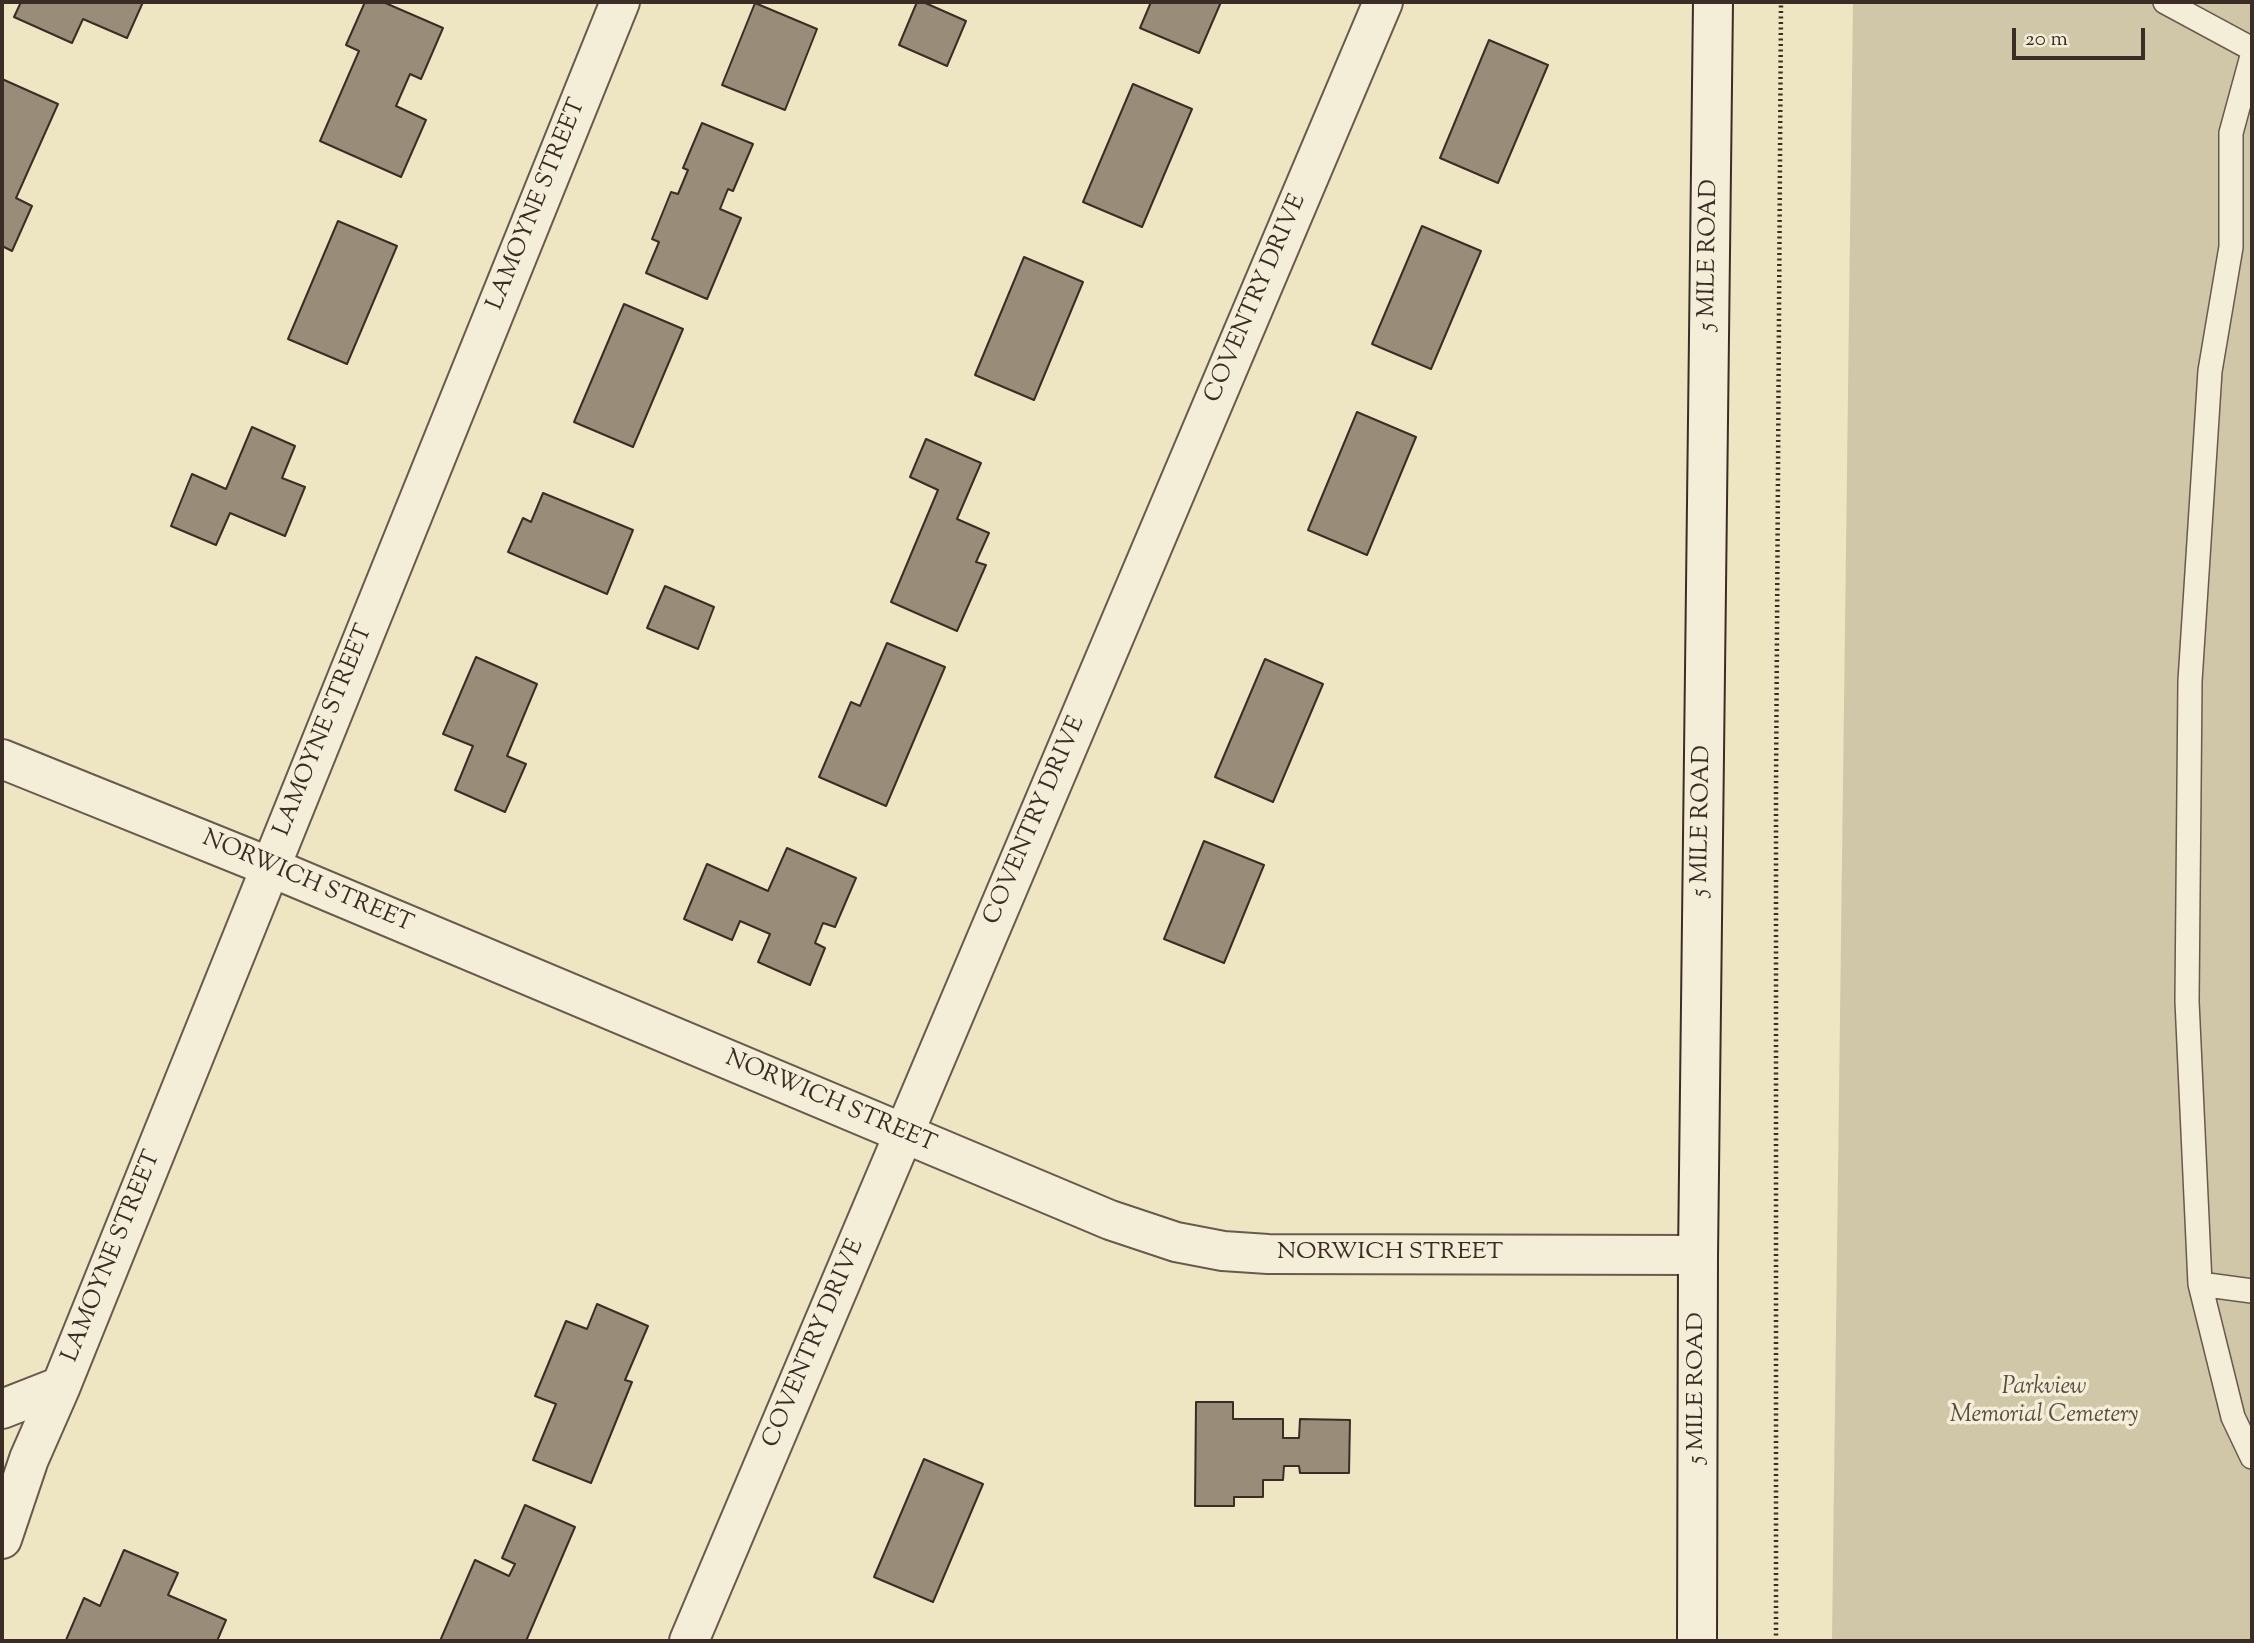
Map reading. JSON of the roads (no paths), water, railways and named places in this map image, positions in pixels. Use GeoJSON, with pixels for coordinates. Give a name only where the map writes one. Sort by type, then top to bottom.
{"type":"FeatureCollection","features":[{"type":"Feature","properties":{"kind":"street","name":"LAMOYNE STREET"},"geometry":{"type":"LineString","coordinates":[[2,1538],[29,1460],[620,2]]}},
{"type":"Feature","properties":{"kind":"street","name":"COVENTRY DRIVE"},"geometry":{"type":"LineString","coordinates":[[689,1641],[1383,2]]}},
{"type":"Feature","properties":{"kind":"street","name":"5 MILE ROAD"},"geometry":{"type":"LineString","coordinates":[[1697,1641],[1698,1255],[1713,2]]}},
{"type":"Feature","properties":{"kind":"street","name":"NORWICH STREET"},"geometry":{"type":"LineString","coordinates":[[2,759],[270,867],[1110,1220],[1175,1242],[1223,1251],[1282,1254],[1698,1255]]}},
{"type":"Feature","properties":{"kind":"street"},"geometry":{"type":"LineString","coordinates":[[2,1409],[61,1386]]}},
{"type":"Feature","properties":{"kind":"lane"},"geometry":{"type":"LineString","coordinates":[[2165,2],[2252,49]]}},
{"type":"Feature","properties":{"kind":"lane"},"geometry":{"type":"LineString","coordinates":[[2252,56],[2231,133],[2231,247],[2210,371],[2190,681],[2187,1001],[2200,1284],[2234,1417],[2252,1457]]}},
{"type":"Feature","properties":{"kind":"lane"},"geometry":{"type":"LineString","coordinates":[[2200,1284],[2252,1291]]}},
{"type":"Feature","properties":{"kind":"park label","name":"Parkview Memorial Cemetery"},"geometry":{"type":"Point","coordinates":[2044,1403]}}]}
